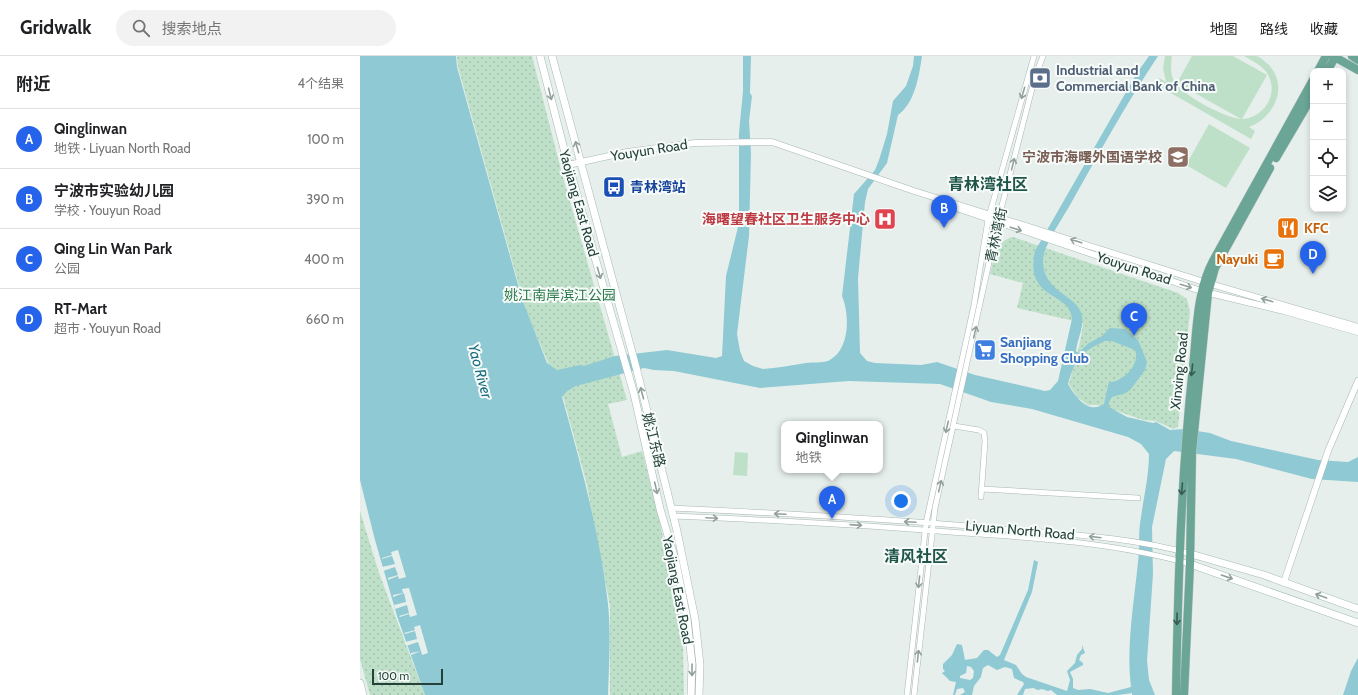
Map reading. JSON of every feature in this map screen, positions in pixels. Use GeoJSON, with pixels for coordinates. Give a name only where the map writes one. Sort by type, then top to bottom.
{"type":"FeatureCollection","features":[{"type":"Feature","properties":{"kind":"main road","name":"Yaojiang East Road"},"geometry":{"type":"LineString","coordinates":[[540,56],[568,165],[627,369]]}},
{"type":"Feature","properties":{"kind":"main road","name":"Yaojiang East Road"},"geometry":{"type":"LineString","coordinates":[[552,56],[636,367]]}},
{"type":"Feature","properties":{"kind":"main road"},"geometry":{"type":"LineString","coordinates":[[1320,68],[1326,56]]}},
{"type":"Feature","properties":{"kind":"main road"},"geometry":{"type":"LineString","coordinates":[[1329,68],[1335,56],[1358,70]]}},
{"type":"Feature","properties":{"kind":"main road"},"geometry":{"type":"LineString","coordinates":[[1352,56],[1358,60]]}},
{"type":"Feature","properties":{"kind":"main road","name":"Xinxing Road"},"geometry":{"type":"LineString","coordinates":[[1180,694],[1191,554],[1189,451],[1190,424],[1205,292],[1212,260],[1310,85]]}},
{"type":"Feature","properties":{"kind":"main road","name":"Xinxing Road"},"geometry":{"type":"LineString","coordinates":[[1207,283],[1291,130],[1310,100]]}},
{"type":"Feature","properties":{"kind":"main road","name":"姚江东路"},"geometry":{"type":"LineString","coordinates":[[636,367],[671,508]]}},
{"type":"Feature","properties":{"kind":"main road","name":"姚江东路"},"geometry":{"type":"LineString","coordinates":[[627,369],[676,563],[687,619],[692,664],[692,695]]}},
{"type":"Feature","properties":{"kind":"main road","name":"Xinxing Road"},"geometry":{"type":"LineString","coordinates":[[1180,694],[1179,550],[1189,451]]}},
{"type":"Feature","properties":{"kind":"main road","name":"Yaojiang East Road"},"geometry":{"type":"LineString","coordinates":[[671,508],[695,619],[700,664],[699,695]]}},
{"type":"Feature","properties":{"kind":"main road","name":"Liyuan North Road"},"geometry":{"type":"LineString","coordinates":[[1191,554],[1284,582],[1358,609]]}},
{"type":"Feature","properties":{"kind":"main road","name":"Liyuan North Road"},"geometry":{"type":"LineString","coordinates":[[1190,564],[1358,623]]}},
{"type":"Feature","properties":{"kind":"main road"},"geometry":{"type":"LineString","coordinates":[[360,683],[363,695]]}},
{"type":"Feature","properties":{"kind":"street","name":"青林湾街"},"geometry":{"type":"LineString","coordinates":[[907,695],[924,530],[974,305],[989,217],[1034,56]]}},
{"type":"Feature","properties":{"kind":"street","name":"青林湾街"},"geometry":{"type":"LineString","coordinates":[[914,695],[934,523],[961,391],[999,220],[1035,77],[1043,56]]}},
{"type":"Feature","properties":{"kind":"street","name":"Youyun Road"},"geometry":{"type":"LineString","coordinates":[[568,165],[627,152],[695,143],[730,141],[772,142],[914,191],[948,207],[1040,230],[1207,283],[1358,327]]}},
{"type":"Feature","properties":{"kind":"street","name":"Youyun Road"},"geometry":{"type":"LineString","coordinates":[[999,220],[1037,236],[1205,292],[1358,332]]}},
{"type":"Feature","properties":{"kind":"street"},"geometry":{"type":"LineString","coordinates":[[1284,582],[1328,451],[1358,381]]}},
{"type":"Feature","properties":{"kind":"street"},"geometry":{"type":"LineString","coordinates":[[954,426],[979,430],[984,433],[985,441],[981,498]]}},
{"type":"Feature","properties":{"kind":"street"},"geometry":{"type":"LineString","coordinates":[[982,489],[1138,498]]}},
{"type":"Feature","properties":{"kind":"street","name":"Liyuan North Road"},"geometry":{"type":"LineString","coordinates":[[671,508],[934,523],[1093,536],[1157,545],[1191,554]]}},
{"type":"Feature","properties":{"kind":"street","name":"Liyuan North Road"},"geometry":{"type":"LineString","coordinates":[[673,516],[836,523],[1030,538],[1133,551],[1156,555],[1190,564]]}},
{"type":"Feature","properties":{"kind":"green space","name":"姚江南岸滨江公园"},"geometry":{"type":"Polygon","coordinates":[[[457,56],[532,56],[562,174],[627,400],[608,404],[622,457],[642,451],[660,523],[679,614],[683,644],[684,695],[610,695],[610,606],[586,481],[564,400],[526,311],[458,67],[457,56]]]}},
{"type":"Feature","properties":{"kind":"green space"},"geometry":{"type":"Polygon","coordinates":[[[1165,56],[1172,56],[1171,68],[1174,81],[1186,93],[1204,105],[1225,115],[1241,119],[1177,83],[1192,56],[1233,56],[1267,75],[1242,119],[1250,118],[1263,109],[1268,103],[1272,88],[1271,81],[1265,70],[1257,63],[1244,56],[1256,56],[1261,58],[1269,65],[1275,74],[1278,83],[1276,101],[1272,109],[1265,117],[1258,123],[1249,127],[1255,131],[1251,139],[1155,84],[1159,78],[1166,82],[1163,68],[1165,56]]]}},
{"type":"Feature","properties":{"kind":"green space"},"geometry":{"type":"Polygon","coordinates":[[[1209,124],[1250,148],[1226,188],[1186,165],[1209,124]]]}},
{"type":"Feature","properties":{"kind":"green space"},"geometry":{"type":"Polygon","coordinates":[[[1013,237],[1178,293],[1187,299],[1190,312],[1178,427],[1173,429],[1156,421],[1143,420],[1097,405],[1088,405],[1077,397],[1069,384],[1079,346],[1083,323],[1017,308],[1023,283],[990,274],[999,246],[1007,239],[1013,237]]]}},
{"type":"Feature","properties":{"kind":"green space"},"geometry":{"type":"Polygon","coordinates":[[[735,452],[748,453],[747,476],[733,475],[735,452]]]}},
{"type":"Feature","properties":{"kind":"green space"},"geometry":{"type":"Polygon","coordinates":[[[360,511],[379,573],[425,695],[370,695],[360,659],[360,511]]]}},
{"type":"Feature","properties":{"kind":"water","name":"Yao River"},"geometry":{"type":"Polygon","coordinates":[[[360,56],[456,56],[457,67],[522,299],[547,363],[557,370],[580,365],[584,366],[615,356],[667,350],[716,358],[722,356],[726,276],[739,223],[739,133],[743,91],[743,56],[751,56],[750,93],[752,96],[749,121],[751,153],[749,236],[737,334],[740,351],[744,361],[763,369],[806,363],[826,362],[835,356],[841,349],[846,332],[847,322],[845,304],[842,296],[854,194],[875,170],[887,134],[893,101],[906,86],[913,66],[914,56],[922,56],[918,80],[912,96],[904,110],[898,115],[887,163],[868,189],[865,202],[858,278],[860,353],[867,361],[875,363],[921,365],[937,362],[975,375],[1045,391],[1050,390],[1058,381],[1072,319],[1069,310],[1064,303],[1041,287],[1036,279],[1033,267],[1035,251],[1137,73],[1149,56],[1158,56],[1135,92],[1049,241],[1044,256],[1043,262],[1045,273],[1049,281],[1074,303],[1082,316],[1082,325],[1076,351],[1078,353],[1089,343],[1102,336],[1110,328],[1125,329],[1138,340],[1147,362],[1145,370],[1131,389],[1126,393],[1112,397],[1109,402],[1109,407],[1127,417],[1153,423],[1156,422],[1170,430],[1184,429],[1210,433],[1231,441],[1318,460],[1348,462],[1358,457],[1358,482],[1312,479],[1236,459],[1174,451],[1166,459],[1152,527],[1153,574],[1147,661],[1149,680],[1155,695],[1132,695],[1132,693],[1118,695],[1057,695],[1051,690],[1038,690],[1033,688],[1025,689],[1023,695],[1017,695],[1024,684],[1023,682],[1014,678],[1012,669],[1005,667],[997,670],[988,665],[983,668],[981,677],[974,686],[972,695],[960,695],[965,692],[963,688],[957,689],[955,695],[953,695],[956,682],[950,681],[942,673],[945,671],[943,669],[943,664],[952,655],[957,644],[962,645],[965,660],[977,658],[984,650],[988,650],[997,657],[1000,655],[1028,590],[1034,560],[1038,562],[1032,592],[1004,660],[1016,665],[1026,677],[1067,691],[1070,680],[1067,671],[1075,663],[1077,655],[1082,649],[1082,645],[1085,653],[1081,655],[1079,660],[1083,663],[1083,665],[1070,672],[1073,679],[1073,688],[1078,690],[1090,689],[1108,693],[1131,687],[1129,656],[1131,624],[1139,556],[1140,523],[1149,454],[1141,444],[1128,437],[1032,409],[991,402],[940,384],[849,381],[760,388],[674,371],[644,368],[576,386],[567,391],[562,397],[589,500],[605,578],[610,650],[608,695],[425,695],[397,616],[375,540],[360,480],[360,56]],[[1105,341],[1090,349],[1080,357],[1073,368],[1068,384],[1078,399],[1087,406],[1098,407],[1104,404],[1109,382],[1125,376],[1133,367],[1135,361],[1135,350],[1112,341],[1105,341]],[[967,666],[966,673],[960,676],[960,678],[970,680],[973,678],[974,671],[971,667],[967,666]]]}},
{"type":"Feature","properties":{"kind":"water"},"geometry":{"type":"Polygon","coordinates":[[[1358,658],[1358,695],[1343,695],[1351,671],[1358,658]]]}},
{"type":"Feature","properties":{"kind":"pier"},"geometry":{"type":"Polygon","coordinates":[[[398,550],[406,577],[399,579],[398,576],[388,580],[388,578],[398,575],[395,567],[383,571],[382,567],[395,564],[392,556],[382,558],[392,555],[391,552],[398,550]]]}},
{"type":"Feature","properties":{"kind":"pier"},"geometry":{"type":"Polygon","coordinates":[[[409,588],[417,615],[410,617],[409,614],[400,617],[399,616],[409,613],[407,605],[395,609],[394,605],[406,602],[404,593],[393,597],[393,595],[403,593],[402,589],[409,588]]]}},
{"type":"Feature","properties":{"kind":"pier"},"geometry":{"type":"Polygon","coordinates":[[[420,625],[428,653],[422,655],[418,642],[406,646],[405,642],[417,639],[415,631],[404,633],[415,630],[414,627],[420,625]]]}},
{"type":"Feature","properties":{"kind":"place","name":"Industrial and Commercial Bank of China"},"geometry":{"type":"Point","coordinates":[1040,78]}},
{"type":"Feature","properties":{"kind":"place","name":"宁波市海曙外国语学校"},"geometry":{"type":"Point","coordinates":[1178,157]}},
{"type":"Feature","properties":{"kind":"place","name":"青林湾站"},"geometry":{"type":"Point","coordinates":[614,187]}},
{"type":"Feature","properties":{"kind":"place","name":"海曙望春社区卫生服务中心"},"geometry":{"type":"Point","coordinates":[885,219]}},
{"type":"Feature","properties":{"kind":"place","name":"宁波市实验幼儿园"},"geometry":{"type":"Point","coordinates":[944,228]}},
{"type":"Feature","properties":{"kind":"place","name":"KFC"},"geometry":{"type":"Point","coordinates":[1288,228]}},
{"type":"Feature","properties":{"kind":"place","name":"Nayuki"},"geometry":{"type":"Point","coordinates":[1274,259]}},
{"type":"Feature","properties":{"kind":"place","name":"RT-Mart"},"geometry":{"type":"Point","coordinates":[1313,274]}},
{"type":"Feature","properties":{"kind":"place","name":"Qing Lin Wan Park"},"geometry":{"type":"Point","coordinates":[1134,336]}},
{"type":"Feature","properties":{"kind":"place","name":"Sanjiang Shopping Club"},"geometry":{"type":"Point","coordinates":[985,350]}},
{"type":"Feature","properties":{"kind":"place","name":"Qinglinwan"},"geometry":{"type":"Point","coordinates":[832,519]}},
{"type":"Feature","properties":{"kind":"district","name":"青林湾社区"},"geometry":{"type":"Point","coordinates":[988,184]}},
{"type":"Feature","properties":{"kind":"district","name":"清风社区"},"geometry":{"type":"Point","coordinates":[916,556]}}]}
